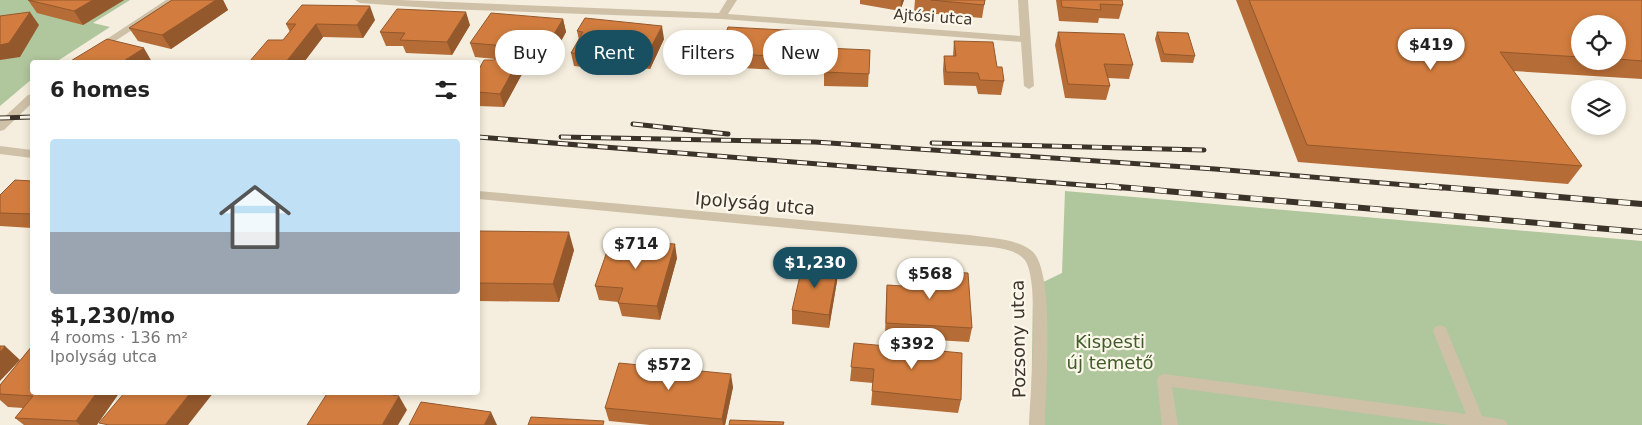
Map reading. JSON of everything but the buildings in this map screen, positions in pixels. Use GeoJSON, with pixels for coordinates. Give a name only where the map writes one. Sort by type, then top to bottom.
{"type":"FeatureCollection","features":[{"type":"Feature","properties":{"kind":"street"},"geometry":{"type":"LineString","coordinates":[[80,60],[173,0]]}},
{"type":"Feature","properties":{"kind":"street","name":"Ajtósi utca"},"geometry":{"type":"LineString","coordinates":[[360,0],[722,16],[1025,39]]}},
{"type":"Feature","properties":{"kind":"street"},"geometry":{"type":"LineString","coordinates":[[722,16],[732,0]]}},
{"type":"Feature","properties":{"kind":"street"},"geometry":{"type":"LineString","coordinates":[[1023,0],[1029,86]]}},
{"type":"Feature","properties":{"kind":"street"},"geometry":{"type":"LineString","coordinates":[[0,127],[30,99]]}},
{"type":"Feature","properties":{"kind":"street"},"geometry":{"type":"LineString","coordinates":[[0,150],[30,154]]}},
{"type":"Feature","properties":{"kind":"street","name":"Ipolyság utca"},"geometry":{"type":"LineString","coordinates":[[480,195],[968,240],[1014,247],[1028,255]]}},
{"type":"Feature","properties":{"kind":"street","name":"Pozsony utca"},"geometry":{"type":"LineString","coordinates":[[1028,255],[1036,267],[1040,292],[1037,425]]}},
{"type":"Feature","properties":{"kind":"street"},"geometry":{"type":"LineString","coordinates":[[1440,331],[1478,423]]}},
{"type":"Feature","properties":{"kind":"street"},"geometry":{"type":"LineString","coordinates":[[1170,425],[1164,380],[1500,425]]}},
{"type":"Feature","properties":{"kind":"green space"},"geometry":{"type":"Polygon","coordinates":[[[0,0],[130,0],[93,23],[110,27],[59,60],[30,60],[30,81],[0,106],[0,0]]]}},
{"type":"Feature","properties":{"kind":"green space","name":"Kispesti új temető"},"geometry":{"type":"Polygon","coordinates":[[[1065,191],[1642,241],[1642,425],[1031,425],[1033,287],[1062,273],[1065,191]]]}},
{"type":"Feature","properties":{"kind":"railway"},"geometry":{"type":"LineString","coordinates":[[0,118],[30,117]]}},
{"type":"Feature","properties":{"kind":"railway"},"geometry":{"type":"LineString","coordinates":[[633,124],[728,134]]}},
{"type":"Feature","properties":{"kind":"railway"},"geometry":{"type":"LineString","coordinates":[[480,137],[1121,188]]}},
{"type":"Feature","properties":{"kind":"railway"},"geometry":{"type":"LineString","coordinates":[[561,137],[815,142],[1215,169],[1442,188]]}},
{"type":"Feature","properties":{"kind":"railway"},"geometry":{"type":"LineString","coordinates":[[932,143],[1204,150]]}},
{"type":"Feature","properties":{"kind":"railway"},"geometry":{"type":"LineString","coordinates":[[1107,186],[1642,232]]}},
{"type":"Feature","properties":{"kind":"railway"},"geometry":{"type":"LineString","coordinates":[[1427,186],[1642,204]]}}]}
